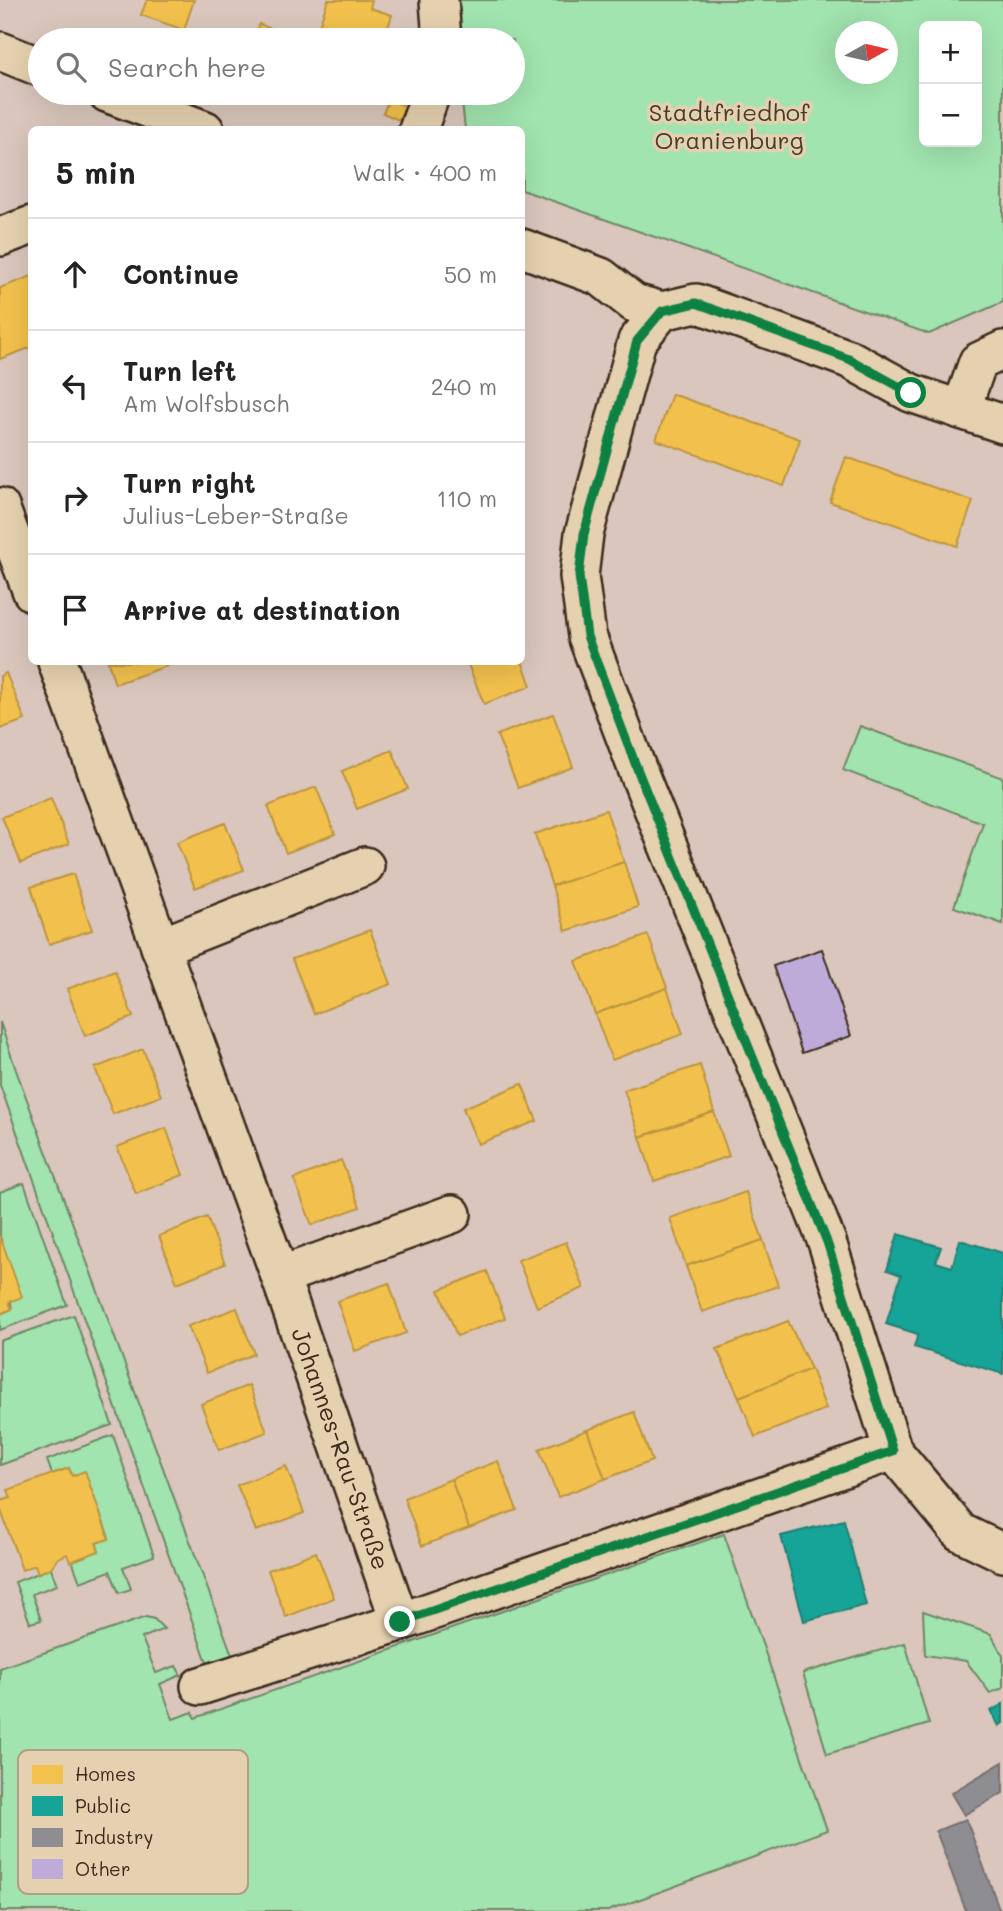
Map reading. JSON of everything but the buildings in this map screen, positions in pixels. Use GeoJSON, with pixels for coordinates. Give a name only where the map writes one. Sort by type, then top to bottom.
{"type":"FeatureCollection","features":[{"type":"Feature","properties":{"kind":"street"},"geometry":{"type":"LineString","coordinates":[[439,0],[441,28]]}},
{"type":"Feature","properties":{"kind":"street"},"geometry":{"type":"LineString","coordinates":[[0,51],[28,62]]}},
{"type":"Feature","properties":{"kind":"street"},"geometry":{"type":"LineString","coordinates":[[128,105],[155,121],[183,126]]}},
{"type":"Feature","properties":{"kind":"street"},"geometry":{"type":"LineString","coordinates":[[419,126],[427,105]]}},
{"type":"Feature","properties":{"kind":"street"},"geometry":{"type":"LineString","coordinates":[[0,237],[28,226]]}},
{"type":"Feature","properties":{"kind":"street"},"geometry":{"type":"LineString","coordinates":[[525,249],[601,278],[634,303],[662,311],[696,303],[849,359],[911,393],[1003,424]]}},
{"type":"Feature","properties":{"kind":"street"},"geometry":{"type":"LineString","coordinates":[[662,311],[637,341],[584,534],[579,576],[587,636],[638,771],[827,1242],[893,1451],[960,1532],[1003,1553]]}},
{"type":"Feature","properties":{"kind":"street"},"geometry":{"type":"LineString","coordinates":[[961,410],[978,362],[1003,350]]}},
{"type":"Feature","properties":{"kind":"street"},"geometry":{"type":"LineString","coordinates":[[0,507],[28,581]]}},
{"type":"Feature","properties":{"kind":"street","name":"Johannes-Rau-Straße"},"geometry":{"type":"LineString","coordinates":[[58,665],[280,1276],[400,1622]]}},
{"type":"Feature","properties":{"kind":"street"},"geometry":{"type":"LineString","coordinates":[[160,947],[365,866]]}},
{"type":"Feature","properties":{"kind":"street"},"geometry":{"type":"LineString","coordinates":[[280,1276],[452,1214]]}},
{"type":"Feature","properties":{"kind":"street"},"geometry":{"type":"LineString","coordinates":[[200,1686],[400,1622],[893,1451]]}},
{"type":"Feature","properties":{"kind":"green space","name":"Stadtfriedhof Oranienburg"},"geometry":{"type":"Polygon","coordinates":[[[452,0],[1003,0],[1003,302],[929,334],[525,191],[525,126],[465,126],[462,105],[525,105],[525,28],[455,28],[452,0]]]}},
{"type":"Feature","properties":{"kind":"green space"},"geometry":{"type":"Polygon","coordinates":[[[860,726],[1003,778],[1003,924],[954,907],[983,823],[843,770],[860,726]]]}},
{"type":"Feature","properties":{"kind":"green space"},"geometry":{"type":"Polygon","coordinates":[[[0,1022],[235,1663],[208,1665],[0,1085],[0,1022]]]}},
{"type":"Feature","properties":{"kind":"green space"},"geometry":{"type":"Polygon","coordinates":[[[24,1183],[67,1305],[0,1330],[0,1314],[12,1309],[0,1236],[0,1192],[24,1183]]]}},
{"type":"Feature","properties":{"kind":"green space"},"geometry":{"type":"Polygon","coordinates":[[[74,1315],[112,1425],[0,1465],[0,1341],[74,1315]]]}},
{"type":"Feature","properties":{"kind":"green space"},"geometry":{"type":"Polygon","coordinates":[[[113,1435],[154,1556],[123,1567],[131,1589],[119,1593],[110,1571],[80,1582],[72,1561],[99,1551],[96,1543],[109,1538],[85,1472],[72,1476],[69,1468],[52,1474],[47,1460],[113,1435]]]}},
{"type":"Feature","properties":{"kind":"green space"},"geometry":{"type":"Polygon","coordinates":[[[724,1534],[827,1830],[608,1911],[0,1911],[0,1668],[146,1617],[154,1619],[164,1629],[142,1638],[156,1673],[176,1666],[181,1675],[160,1684],[173,1719],[193,1712],[195,1718],[724,1534]]]}},
{"type":"Feature","properties":{"kind":"green space"},"geometry":{"type":"Polygon","coordinates":[[[51,1568],[57,1585],[32,1594],[41,1620],[30,1623],[15,1582],[51,1568]]]}},
{"type":"Feature","properties":{"kind":"green space"},"geometry":{"type":"Polygon","coordinates":[[[923,1611],[991,1634],[1003,1656],[1003,1688],[990,1693],[966,1661],[925,1655],[923,1611]]]}},
{"type":"Feature","properties":{"kind":"green space"},"geometry":{"type":"Polygon","coordinates":[[[905,1643],[929,1724],[827,1754],[803,1673],[905,1643]]]}},
{"type":"Feature","properties":{"kind":"route"},"geometry":{"type":"LineString","coordinates":[[400,1622],[893,1451],[827,1242],[638,771],[587,636],[579,576],[584,534],[637,341],[662,311],[696,303],[849,359],[911,393]]}}]}
